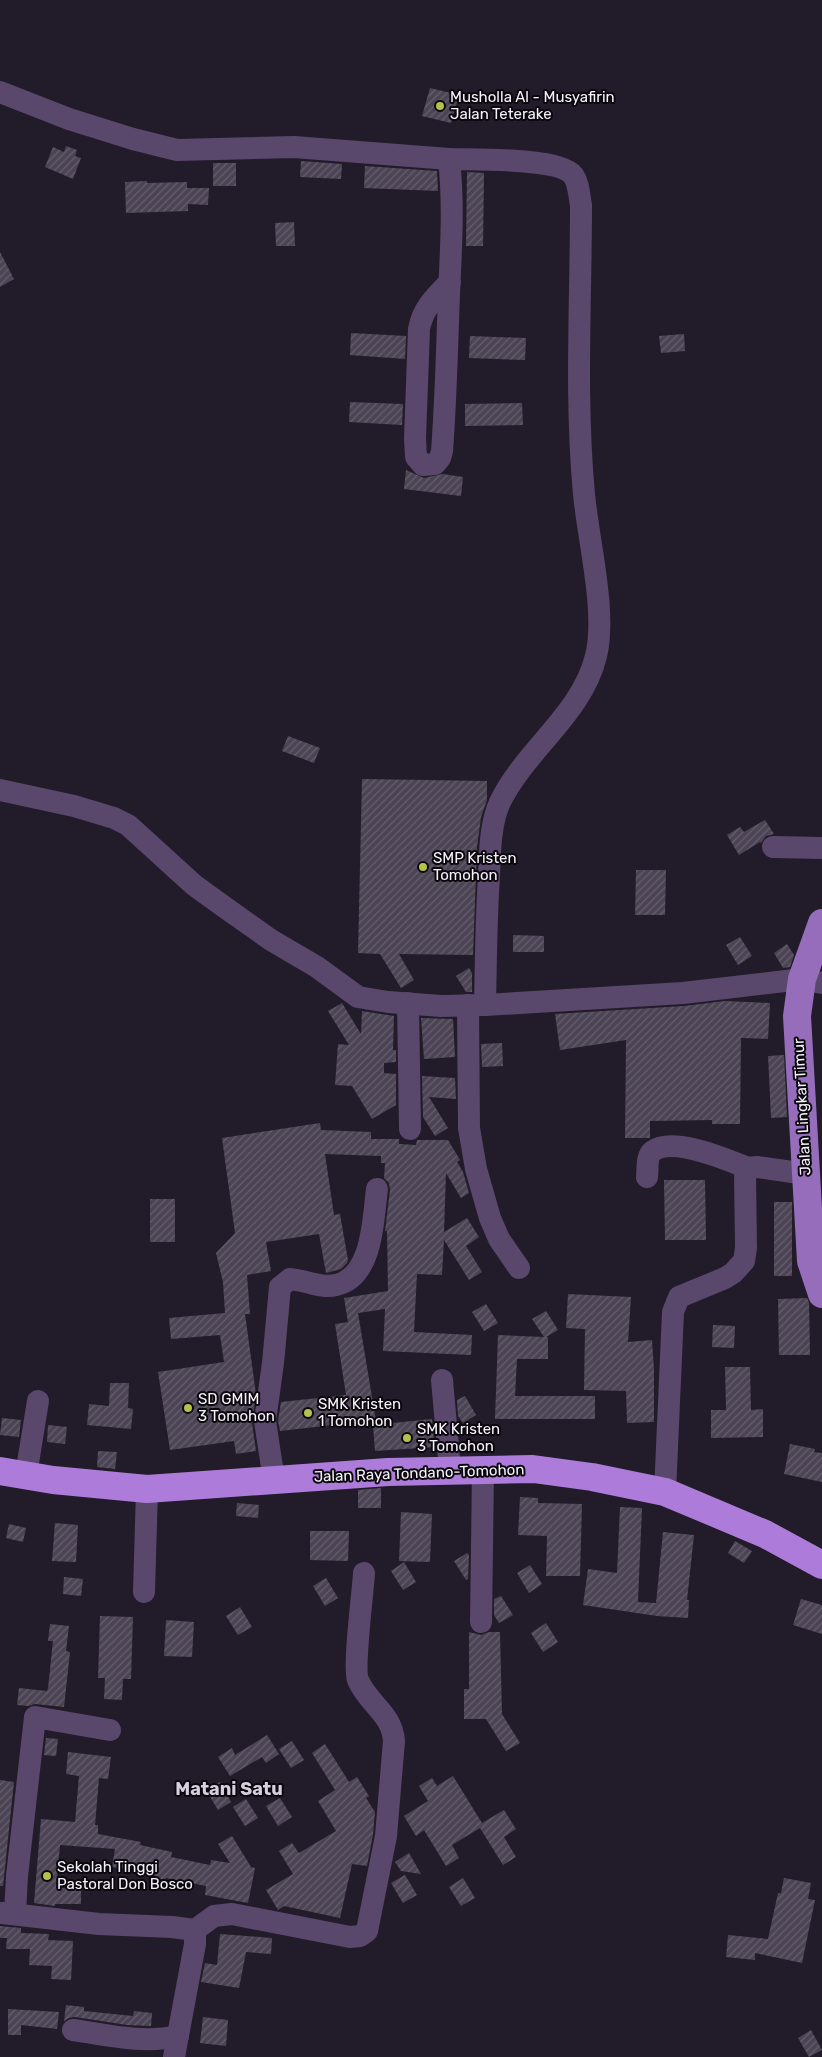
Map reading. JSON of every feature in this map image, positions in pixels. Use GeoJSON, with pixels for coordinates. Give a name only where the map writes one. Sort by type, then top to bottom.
{"type":"FeatureCollection","features":[{"type":"Feature","properties":{"kind":"highway","name":"Jalan Raya Tondano-Tomohon"},"geometry":{"type":"LineString","coordinates":[[13,1473],[147,1489],[388,1472],[533,1469],[592,1477],[665,1492],[765,1534],[822,1565]]}},
{"type":"Feature","properties":{"kind":"main road","name":"Jalan Lingkar Timur"},"geometry":{"type":"LineString","coordinates":[[822,923],[812,981],[797,1016],[806,1174],[822,1294]]}},
{"type":"Feature","properties":{"kind":"street"},"geometry":{"type":"LineString","coordinates":[[0,92],[78,122],[177,150],[294,147],[449,159],[504,160],[546,164],[565,170],[573,175],[578,186],[581,205],[579,386],[584,493],[598,601],[599,635],[597,654],[591,673],[566,712],[508,788],[496,813],[490,855],[487,915],[477,1006],[469,1128],[476,1169],[490,1218],[499,1239],[519,1268]]}},
{"type":"Feature","properties":{"kind":"street"},"geometry":{"type":"LineString","coordinates":[[449,159],[452,225],[450,282],[442,451],[440,458],[435,464],[422,465],[416,457],[415,438],[420,329],[422,316],[427,306],[450,282]]}},
{"type":"Feature","properties":{"kind":"street"},"geometry":{"type":"LineString","coordinates":[[0,790],[74,806],[114,818],[128,825],[194,885],[271,940],[317,967],[358,998],[408,1003],[477,1006],[683,993],[812,981]]}},
{"type":"Feature","properties":{"kind":"street"},"geometry":{"type":"LineString","coordinates":[[773,847],[822,848]]}},
{"type":"Feature","properties":{"kind":"street"},"geometry":{"type":"LineString","coordinates":[[408,1003],[410,1129]]}},
{"type":"Feature","properties":{"kind":"street"},"geometry":{"type":"LineString","coordinates":[[647,1177],[648,1158],[652,1151],[661,1148],[684,1148],[710,1152],[748,1168],[757,1167],[806,1174]]}},
{"type":"Feature","properties":{"kind":"street"},"geometry":{"type":"LineString","coordinates":[[665,1492],[673,1312],[679,1297],[725,1278],[744,1261],[746,1248],[744,1173],[748,1168]]}},
{"type":"Feature","properties":{"kind":"street"},"geometry":{"type":"LineString","coordinates":[[274,1480],[265,1421],[280,1287],[290,1279],[335,1286],[346,1282],[356,1275],[362,1264],[369,1242],[377,1189]]}},
{"type":"Feature","properties":{"kind":"street"},"geometry":{"type":"LineString","coordinates":[[442,1380],[450,1470]]}},
{"type":"Feature","properties":{"kind":"street"},"geometry":{"type":"LineString","coordinates":[[13,1473],[38,1401]]}},
{"type":"Feature","properties":{"kind":"street"},"geometry":{"type":"LineString","coordinates":[[481,1622],[483,1470]]}},
{"type":"Feature","properties":{"kind":"street"},"geometry":{"type":"LineString","coordinates":[[144,1592],[147,1489]]}},
{"type":"Feature","properties":{"kind":"street"},"geometry":{"type":"LineString","coordinates":[[110,1730],[35,1717],[17,1876],[8,1913],[99,1924],[172,1926],[195,1930],[214,1916],[232,1914],[350,1937],[360,1936],[367,1931],[386,1836],[394,1741],[393,1729],[389,1720],[367,1695],[356,1673],[364,1573]]}},
{"type":"Feature","properties":{"kind":"street"},"geometry":{"type":"LineString","coordinates":[[73,2030],[143,2040],[157,2040],[176,2047],[195,1944],[195,1930]]}},
{"type":"Feature","properties":{"kind":"building","name":"Musholla Al - Musyafirin Jalan Teterake"},"geometry":{"type":"Polygon","coordinates":[[[430,88],[459,95],[451,123],[422,116],[430,88]]]}},
{"type":"Feature","properties":{"kind":"building"},"geometry":{"type":"Polygon","coordinates":[[[66,146],[77,150],[75,156],[81,158],[73,179],[45,167],[53,147],[64,152],[66,146]]]}},
{"type":"Feature","properties":{"kind":"building"},"geometry":{"type":"Polygon","coordinates":[[[301,161],[342,164],[341,179],[300,177],[301,161]]]}},
{"type":"Feature","properties":{"kind":"building"},"geometry":{"type":"Polygon","coordinates":[[[213,163],[236,163],[236,186],[213,186],[213,163]]]}},
{"type":"Feature","properties":{"kind":"building"},"geometry":{"type":"Polygon","coordinates":[[[365,166],[437,171],[438,191],[364,188],[365,166]]]}},
{"type":"Feature","properties":{"kind":"building"},"geometry":{"type":"Polygon","coordinates":[[[467,172],[484,173],[483,246],[466,246],[467,172]]]}},
{"type":"Feature","properties":{"kind":"building"},"geometry":{"type":"Polygon","coordinates":[[[147,181],[147,183],[187,182],[187,188],[209,188],[208,205],[188,204],[188,211],[126,213],[125,182],[147,181]]]}},
{"type":"Feature","properties":{"kind":"building"},"geometry":{"type":"Polygon","coordinates":[[[294,222],[295,246],[276,246],[275,223],[294,222]]]}},
{"type":"Feature","properties":{"kind":"building"},"geometry":{"type":"Polygon","coordinates":[[[0,252],[14,279],[0,287],[0,252]]]}},
{"type":"Feature","properties":{"kind":"building"},"geometry":{"type":"Polygon","coordinates":[[[351,333],[406,336],[405,359],[350,355],[351,333]]]}},
{"type":"Feature","properties":{"kind":"building"},"geometry":{"type":"Polygon","coordinates":[[[684,334],[685,351],[661,353],[659,336],[684,334]]]}},
{"type":"Feature","properties":{"kind":"building"},"geometry":{"type":"Polygon","coordinates":[[[470,336],[526,338],[525,360],[469,358],[470,336]]]}},
{"type":"Feature","properties":{"kind":"building"},"geometry":{"type":"Polygon","coordinates":[[[350,402],[403,404],[402,425],[349,422],[350,402]]]}},
{"type":"Feature","properties":{"kind":"building"},"geometry":{"type":"Polygon","coordinates":[[[522,403],[523,425],[465,426],[465,404],[522,403]]]}},
{"type":"Feature","properties":{"kind":"building"},"geometry":{"type":"Polygon","coordinates":[[[406,470],[424,478],[443,474],[463,477],[461,496],[404,489],[406,470]]]}},
{"type":"Feature","properties":{"kind":"building"},"geometry":{"type":"Polygon","coordinates":[[[288,736],[320,748],[314,763],[282,751],[288,736]]]}},
{"type":"Feature","properties":{"kind":"building","name":"SMP Kristen Tomohon"},"geometry":{"type":"Polygon","coordinates":[[[362,779],[487,781],[487,800],[481,817],[477,847],[473,955],[399,954],[414,980],[401,988],[380,954],[358,953],[362,779]]]}},
{"type":"Feature","properties":{"kind":"building"},"geometry":{"type":"Polygon","coordinates":[[[765,820],[774,834],[766,836],[761,843],[739,855],[727,835],[740,827],[744,832],[765,820]]]}},
{"type":"Feature","properties":{"kind":"building"},"geometry":{"type":"Polygon","coordinates":[[[636,870],[666,870],[665,915],[635,915],[636,870]]]}},
{"type":"Feature","properties":{"kind":"building"},"geometry":{"type":"Polygon","coordinates":[[[513,935],[544,936],[544,952],[513,952],[513,935]]]}},
{"type":"Feature","properties":{"kind":"building"},"geometry":{"type":"Polygon","coordinates":[[[740,937],[752,956],[738,965],[726,945],[740,937]]]}},
{"type":"Feature","properties":{"kind":"building"},"geometry":{"type":"Polygon","coordinates":[[[787,944],[794,955],[790,967],[783,968],[774,953],[787,944]]]}},
{"type":"Feature","properties":{"kind":"building"},"geometry":{"type":"Polygon","coordinates":[[[469,968],[472,973],[472,992],[466,992],[456,976],[469,968]]]}},
{"type":"Feature","properties":{"kind":"building"},"geometry":{"type":"Polygon","coordinates":[[[725,1001],[770,1003],[768,1039],[741,1038],[740,1124],[712,1124],[712,1120],[650,1121],[650,1138],[625,1138],[626,1040],[560,1050],[555,1014],[684,1006],[725,1001]]]}},
{"type":"Feature","properties":{"kind":"building"},"geometry":{"type":"Polygon","coordinates":[[[342,1003],[361,1034],[362,1011],[394,1016],[393,1050],[396,1050],[396,1062],[384,1063],[384,1073],[396,1074],[396,1105],[372,1119],[352,1086],[335,1085],[338,1044],[349,1045],[328,1011],[342,1003]]]}},
{"type":"Feature","properties":{"kind":"building"},"geometry":{"type":"Polygon","coordinates":[[[421,1018],[453,1019],[455,1057],[424,1059],[421,1018]]]}},
{"type":"Feature","properties":{"kind":"building"},"geometry":{"type":"Polygon","coordinates":[[[502,1043],[503,1066],[482,1067],[481,1044],[502,1043]]]}},
{"type":"Feature","properties":{"kind":"building"},"geometry":{"type":"Polygon","coordinates":[[[784,1055],[787,1117],[771,1118],[768,1056],[784,1055]]]}},
{"type":"Feature","properties":{"kind":"building"},"geometry":{"type":"Polygon","coordinates":[[[422,1076],[455,1078],[456,1099],[429,1097],[448,1128],[435,1136],[423,1117],[422,1076]]]}},
{"type":"Feature","properties":{"kind":"building"},"geometry":{"type":"Polygon","coordinates":[[[320,1123],[321,1130],[371,1132],[371,1139],[399,1139],[399,1144],[416,1145],[417,1140],[448,1140],[460,1160],[457,1162],[463,1172],[469,1193],[461,1198],[446,1173],[444,1232],[467,1218],[479,1237],[466,1246],[482,1272],[469,1280],[444,1240],[442,1275],[417,1274],[414,1332],[472,1335],[471,1355],[383,1351],[385,1309],[358,1313],[376,1421],[280,1431],[278,1421],[281,1402],[346,1395],[335,1324],[348,1322],[344,1298],[388,1291],[387,1231],[385,1231],[390,1190],[389,1183],[384,1178],[385,1163],[381,1163],[381,1156],[325,1154],[334,1215],[340,1214],[347,1263],[341,1269],[326,1273],[319,1234],[266,1242],[271,1271],[247,1275],[250,1314],[245,1314],[256,1394],[252,1423],[256,1451],[236,1454],[234,1441],[170,1450],[158,1372],[224,1362],[220,1335],[171,1339],[169,1318],[225,1313],[223,1282],[216,1253],[235,1233],[222,1138],[320,1123]]]}},
{"type":"Feature","properties":{"kind":"building"},"geometry":{"type":"Polygon","coordinates":[[[664,1180],[705,1180],[706,1240],[665,1240],[664,1180]]]}},
{"type":"Feature","properties":{"kind":"building"},"geometry":{"type":"Polygon","coordinates":[[[150,1199],[175,1199],[175,1242],[150,1242],[150,1199]]]}},
{"type":"Feature","properties":{"kind":"building"},"geometry":{"type":"Polygon","coordinates":[[[774,1202],[792,1202],[792,1276],[774,1276],[774,1202]]]}},
{"type":"Feature","properties":{"kind":"building"},"geometry":{"type":"Polygon","coordinates":[[[568,1294],[631,1297],[628,1342],[652,1340],[654,1422],[627,1423],[626,1391],[584,1390],[585,1329],[566,1328],[568,1294]]]}},
{"type":"Feature","properties":{"kind":"building"},"geometry":{"type":"Polygon","coordinates":[[[807,1298],[809,1302],[810,1355],[779,1355],[778,1299],[807,1298]]]}},
{"type":"Feature","properties":{"kind":"building"},"geometry":{"type":"Polygon","coordinates":[[[486,1304],[498,1323],[484,1331],[472,1312],[486,1304]]]}},
{"type":"Feature","properties":{"kind":"building"},"geometry":{"type":"Polygon","coordinates":[[[546,1311],[558,1330],[546,1337],[548,1337],[548,1359],[517,1359],[515,1396],[595,1396],[595,1419],[495,1419],[498,1335],[544,1337],[532,1319],[546,1311]]]}},
{"type":"Feature","properties":{"kind":"building"},"geometry":{"type":"Polygon","coordinates":[[[713,1325],[735,1326],[734,1348],[712,1347],[713,1325]]]}},
{"type":"Feature","properties":{"kind":"building"},"geometry":{"type":"Polygon","coordinates":[[[725,1367],[750,1367],[751,1410],[763,1409],[763,1437],[711,1438],[711,1410],[726,1410],[725,1367]]]}},
{"type":"Feature","properties":{"kind":"building"},"geometry":{"type":"Polygon","coordinates":[[[110,1383],[129,1383],[128,1408],[133,1409],[131,1429],[87,1425],[89,1404],[109,1406],[110,1383]]]}},
{"type":"Feature","properties":{"kind":"building"},"geometry":{"type":"Polygon","coordinates":[[[465,1396],[476,1415],[463,1423],[458,1416],[457,1400],[465,1396]]]}},
{"type":"Feature","properties":{"kind":"building"},"geometry":{"type":"Polygon","coordinates":[[[2,1418],[21,1420],[19,1437],[0,1435],[2,1418]]]}},
{"type":"Feature","properties":{"kind":"building","name":"SMK Kristen 3 Tomohon"},"geometry":{"type":"Polygon","coordinates":[[[432,1419],[435,1447],[375,1451],[373,1425],[432,1419]]]}},
{"type":"Feature","properties":{"kind":"building"},"geometry":{"type":"Polygon","coordinates":[[[48,1425],[67,1427],[65,1444],[47,1442],[48,1425]]]}},
{"type":"Feature","properties":{"kind":"building"},"geometry":{"type":"Polygon","coordinates":[[[790,1444],[815,1449],[814,1452],[822,1453],[822,1482],[784,1474],[790,1444]]]}},
{"type":"Feature","properties":{"kind":"building"},"geometry":{"type":"Polygon","coordinates":[[[98,1451],[117,1452],[115,1469],[97,1467],[98,1451]]]}},
{"type":"Feature","properties":{"kind":"building"},"geometry":{"type":"Polygon","coordinates":[[[381,1488],[381,1508],[358,1508],[358,1490],[381,1488]]]}},
{"type":"Feature","properties":{"kind":"building"},"geometry":{"type":"Polygon","coordinates":[[[520,1497],[538,1498],[538,1503],[582,1504],[580,1576],[546,1576],[547,1536],[518,1535],[520,1497]]]}},
{"type":"Feature","properties":{"kind":"building"},"geometry":{"type":"Polygon","coordinates":[[[237,1503],[259,1505],[258,1518],[236,1516],[237,1503]]]}},
{"type":"Feature","properties":{"kind":"building"},"geometry":{"type":"Polygon","coordinates":[[[620,1507],[642,1508],[638,1602],[656,1603],[663,1532],[694,1535],[687,1600],[689,1600],[688,1618],[657,1616],[583,1605],[588,1569],[617,1573],[620,1507]]]}},
{"type":"Feature","properties":{"kind":"building"},"geometry":{"type":"Polygon","coordinates":[[[401,1512],[432,1514],[430,1562],[399,1561],[401,1512]]]}},
{"type":"Feature","properties":{"kind":"building"},"geometry":{"type":"Polygon","coordinates":[[[55,1523],[78,1525],[76,1562],[52,1561],[55,1523]]]}},
{"type":"Feature","properties":{"kind":"building"},"geometry":{"type":"Polygon","coordinates":[[[9,1524],[26,1528],[23,1542],[6,1538],[9,1524]]]}},
{"type":"Feature","properties":{"kind":"building"},"geometry":{"type":"Polygon","coordinates":[[[310,1531],[349,1531],[348,1561],[310,1560],[310,1531]]]}},
{"type":"Feature","properties":{"kind":"building"},"geometry":{"type":"Polygon","coordinates":[[[735,1541],[752,1551],[744,1563],[728,1553],[735,1541]]]}},
{"type":"Feature","properties":{"kind":"building"},"geometry":{"type":"Polygon","coordinates":[[[467,1553],[469,1555],[468,1579],[466,1580],[454,1561],[467,1553]]]}},
{"type":"Feature","properties":{"kind":"building"},"geometry":{"type":"Polygon","coordinates":[[[404,1562],[416,1582],[403,1590],[391,1571],[404,1562]]]}},
{"type":"Feature","properties":{"kind":"building"},"geometry":{"type":"Polygon","coordinates":[[[530,1565],[542,1584],[529,1593],[517,1573],[530,1565]]]}},
{"type":"Feature","properties":{"kind":"building"},"geometry":{"type":"Polygon","coordinates":[[[64,1577],[83,1579],[81,1596],[63,1594],[64,1577]]]}},
{"type":"Feature","properties":{"kind":"building"},"geometry":{"type":"Polygon","coordinates":[[[326,1578],[338,1598],[325,1606],[313,1586],[326,1578]]]}},
{"type":"Feature","properties":{"kind":"building"},"geometry":{"type":"Polygon","coordinates":[[[501,1596],[513,1615],[499,1623],[494,1615],[494,1599],[501,1596]]]}},
{"type":"Feature","properties":{"kind":"building"},"geometry":{"type":"Polygon","coordinates":[[[801,1599],[822,1605],[822,1634],[793,1625],[801,1599]]]}},
{"type":"Feature","properties":{"kind":"building"},"geometry":{"type":"Polygon","coordinates":[[[240,1607],[252,1627],[238,1635],[226,1616],[240,1607]]]}},
{"type":"Feature","properties":{"kind":"building"},"geometry":{"type":"Polygon","coordinates":[[[100,1616],[133,1617],[131,1679],[123,1679],[122,1700],[104,1699],[105,1678],[98,1678],[100,1616]]]}},
{"type":"Feature","properties":{"kind":"building"},"geometry":{"type":"Polygon","coordinates":[[[166,1620],[194,1622],[192,1657],[164,1656],[166,1620]]]}},
{"type":"Feature","properties":{"kind":"building"},"geometry":{"type":"Polygon","coordinates":[[[546,1623],[558,1642],[543,1652],[531,1633],[546,1623]]]}},
{"type":"Feature","properties":{"kind":"building"},"geometry":{"type":"Polygon","coordinates":[[[50,1624],[69,1626],[66,1651],[70,1652],[64,1707],[35,1704],[28,1706],[17,1705],[19,1688],[47,1691],[53,1641],[48,1641],[50,1624]]]}},
{"type":"Feature","properties":{"kind":"building"},"geometry":{"type":"Polygon","coordinates":[[[469,1632],[481,1635],[489,1632],[500,1632],[502,1714],[520,1743],[506,1751],[486,1719],[464,1719],[464,1689],[469,1689],[469,1632]]]}},
{"type":"Feature","properties":{"kind":"building"},"geometry":{"type":"Polygon","coordinates":[[[267,1735],[279,1754],[266,1763],[262,1757],[230,1776],[218,1757],[232,1748],[235,1755],[267,1735]]]}},
{"type":"Feature","properties":{"kind":"building"},"geometry":{"type":"Polygon","coordinates":[[[46,1738],[58,1739],[56,1756],[44,1755],[46,1738]]]}},
{"type":"Feature","properties":{"kind":"building"},"geometry":{"type":"Polygon","coordinates":[[[292,1741],[304,1760],[291,1768],[279,1749],[292,1741]]]}},
{"type":"Feature","properties":{"kind":"building"},"geometry":{"type":"Polygon","coordinates":[[[325,1744],[349,1782],[357,1777],[369,1796],[366,1798],[375,1812],[367,1866],[352,1864],[340,1918],[284,1906],[278,1910],[266,1890],[293,1874],[279,1851],[292,1843],[299,1853],[336,1831],[318,1801],[335,1790],[312,1753],[325,1744]]]}},
{"type":"Feature","properties":{"kind":"building"},"geometry":{"type":"Polygon","coordinates":[[[68,1752],[111,1757],[108,1779],[99,1778],[95,1825],[98,1825],[98,1834],[141,1842],[140,1845],[172,1852],[171,1857],[210,1865],[211,1860],[230,1863],[218,1844],[232,1836],[251,1867],[255,1868],[248,1903],[205,1895],[206,1886],[166,1878],[166,1880],[142,1875],[143,1872],[112,1867],[115,1849],[60,1845],[56,1888],[81,1888],[81,1904],[55,1904],[55,1906],[34,1903],[41,1819],[75,1822],[79,1776],[66,1774],[68,1752]]]}},
{"type":"Feature","properties":{"kind":"building"},"geometry":{"type":"Polygon","coordinates":[[[453,1776],[482,1823],[504,1810],[516,1829],[504,1837],[516,1857],[503,1865],[480,1828],[452,1845],[459,1858],[446,1866],[424,1830],[416,1836],[404,1816],[428,1801],[419,1786],[432,1778],[437,1786],[453,1776]]]}},
{"type":"Feature","properties":{"kind":"building"},"geometry":{"type":"Polygon","coordinates":[[[0,1780],[14,1782],[3,1886],[0,1886],[0,1780]]]}},
{"type":"Feature","properties":{"kind":"building"},"geometry":{"type":"Polygon","coordinates":[[[220,1782],[231,1802],[218,1810],[206,1790],[220,1782]]]}},
{"type":"Feature","properties":{"kind":"building"},"geometry":{"type":"Polygon","coordinates":[[[280,1798],[292,1817],[278,1826],[266,1806],[280,1798]]]}},
{"type":"Feature","properties":{"kind":"building"},"geometry":{"type":"Polygon","coordinates":[[[246,1799],[258,1818],[245,1826],[233,1807],[246,1799]]]}},
{"type":"Feature","properties":{"kind":"building"},"geometry":{"type":"Polygon","coordinates":[[[409,1853],[421,1874],[401,1871],[395,1862],[409,1853]]]}},
{"type":"Feature","properties":{"kind":"building"},"geometry":{"type":"Polygon","coordinates":[[[405,1875],[417,1895],[403,1903],[391,1883],[405,1875]]]}},
{"type":"Feature","properties":{"kind":"building"},"geometry":{"type":"Polygon","coordinates":[[[463,1878],[475,1898],[461,1906],[449,1887],[463,1878]]]}},
{"type":"Feature","properties":{"kind":"building"},"geometry":{"type":"Polygon","coordinates":[[[784,1878],[811,1883],[808,1899],[815,1900],[802,1963],[755,1953],[755,1960],[726,1957],[728,1935],[768,1939],[778,1893],[781,1893],[784,1878]]]}},
{"type":"Feature","properties":{"kind":"building"},"geometry":{"type":"Polygon","coordinates":[[[0,1926],[21,1928],[21,1933],[49,1934],[48,1940],[73,1941],[71,1980],[51,1979],[52,1966],[29,1965],[30,1949],[6,1949],[7,1938],[0,1938],[0,1926]]]}},
{"type":"Feature","properties":{"kind":"building"},"geometry":{"type":"Polygon","coordinates":[[[220,1934],[272,1938],[271,1954],[246,1952],[239,1988],[201,1982],[205,1963],[217,1965],[220,1934]]]}},
{"type":"Feature","properties":{"kind":"building"},"geometry":{"type":"Polygon","coordinates":[[[66,2005],[84,2007],[84,2011],[133,2016],[134,2011],[152,2013],[151,2026],[127,2025],[75,2017],[64,2021],[66,2005]]]}},
{"type":"Feature","properties":{"kind":"building"},"geometry":{"type":"Polygon","coordinates":[[[8,2009],[59,2012],[57,2029],[21,2025],[21,2035],[8,2035],[8,2009]]]}},
{"type":"Feature","properties":{"kind":"building"},"geometry":{"type":"Polygon","coordinates":[[[203,2017],[228,2020],[226,2046],[200,2043],[203,2017]]]}},
{"type":"Feature","properties":{"kind":"building"},"geometry":{"type":"Polygon","coordinates":[[[811,2030],[822,2050],[809,2057],[798,2038],[811,2030]]]}},
{"type":"Feature","properties":{"kind":"place","name":"Musholla Al - Musyafirin Jalan Teterake"},"geometry":{"type":"Point","coordinates":[440,106]}},
{"type":"Feature","properties":{"kind":"place","name":"SMP Kristen Tomohon"},"geometry":{"type":"Point","coordinates":[423,867]}},
{"type":"Feature","properties":{"kind":"place","name":"SD GMIM 3 Tomohon"},"geometry":{"type":"Point","coordinates":[188,1408]}},
{"type":"Feature","properties":{"kind":"place","name":"SMK Kristen 1 Tomohon"},"geometry":{"type":"Point","coordinates":[308,1413]}},
{"type":"Feature","properties":{"kind":"place","name":"SMK Kristen 3 Tomohon"},"geometry":{"type":"Point","coordinates":[407,1438]}},
{"type":"Feature","properties":{"kind":"place","name":"Sekolah Tinggi Pastoral Don Bosco"},"geometry":{"type":"Point","coordinates":[47,1876]}},
{"type":"Feature","properties":{"kind":"district","name":"Matani Satu"},"geometry":{"type":"Point","coordinates":[229,1789]}}]}
